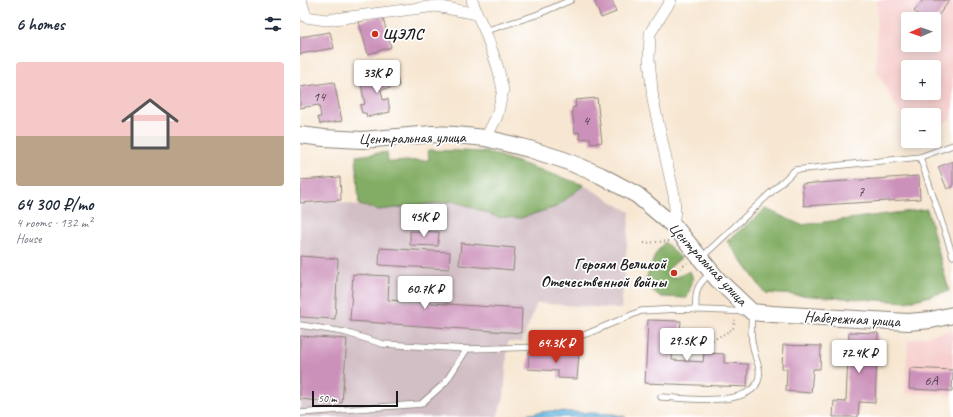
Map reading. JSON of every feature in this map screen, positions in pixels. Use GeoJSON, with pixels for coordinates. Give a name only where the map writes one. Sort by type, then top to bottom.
{"type":"FeatureCollection","features":[{"type":"Feature","properties":{"kind":"street"},"geometry":{"type":"LineString","coordinates":[[301,0],[306,17],[326,20],[436,6],[477,14]]}},
{"type":"Feature","properties":{"kind":"street"},"geometry":{"type":"LineString","coordinates":[[472,0],[498,68],[503,90],[497,116],[486,138]]}},
{"type":"Feature","properties":{"kind":"street"},"geometry":{"type":"LineString","coordinates":[[671,0],[650,33],[649,59],[654,100],[674,195],[672,233]]}},
{"type":"Feature","properties":{"kind":"street","name":"Центральная улица"},"geometry":{"type":"LineString","coordinates":[[300,135],[362,140],[432,134],[486,138],[564,160],[600,175],[637,195],[695,260],[712,272],[718,280],[752,312]]}},
{"type":"Feature","properties":{"kind":"street","name":"Набережная улица"},"geometry":{"type":"LineString","coordinates":[[752,312],[908,322],[931,320],[953,315]]}},
{"type":"Feature","properties":{"kind":"lane"},"geometry":{"type":"LineString","coordinates":[[485,31],[536,15],[571,0]]}},
{"type":"Feature","properties":{"kind":"lane"},"geometry":{"type":"LineString","coordinates":[[695,260],[795,170],[920,157],[953,145]]}},
{"type":"Feature","properties":{"kind":"lane"},"geometry":{"type":"LineString","coordinates":[[920,157],[953,256]]}},
{"type":"Feature","properties":{"kind":"lane"},"geometry":{"type":"LineString","coordinates":[[696,310],[697,290],[703,280],[712,272]]}},
{"type":"Feature","properties":{"kind":"lane"},"geometry":{"type":"LineString","coordinates":[[300,325],[344,332],[383,344],[467,349],[546,347],[589,333],[641,311],[679,309],[752,312],[751,334],[759,369],[759,381],[751,390],[740,397],[724,400],[661,397]]}},
{"type":"Feature","properties":{"kind":"lane"},"geometry":{"type":"LineString","coordinates":[[300,413],[421,404],[445,383],[467,349]]}},
{"type":"Feature","properties":{"kind":"path"},"geometry":{"type":"LineString","coordinates":[[644,243],[672,233]]}},
{"type":"Feature","properties":{"kind":"path"},"geometry":{"type":"LineString","coordinates":[[674,273],[695,260]]}},
{"type":"Feature","properties":{"kind":"path"},"geometry":{"type":"LineString","coordinates":[[695,350],[733,329],[735,320]]}},
{"type":"Feature","properties":{"kind":"shaded area"},"geometry":{"type":"Polygon","coordinates":[[[877,0],[953,0],[953,117],[941,125],[941,108],[901,108],[901,115],[876,69],[877,0]]]}},
{"type":"Feature","properties":{"kind":"shaded area"},"geometry":{"type":"Polygon","coordinates":[[[584,185],[630,212],[621,309],[537,303],[522,342],[508,342],[504,397],[497,417],[300,417],[300,204],[336,201],[379,210],[455,201],[497,217],[556,207],[584,185]]]}},
{"type":"Feature","properties":{"kind":"shaded area"},"geometry":{"type":"Polygon","coordinates":[[[953,330],[953,395],[905,393],[908,340],[953,330]]]}},
{"type":"Feature","properties":{"kind":"green space"},"geometry":{"type":"Polygon","coordinates":[[[428,150],[488,152],[584,185],[556,207],[521,218],[497,217],[455,201],[379,210],[359,205],[356,156],[387,152],[388,162],[429,160],[428,150]]]}},
{"type":"Feature","properties":{"kind":"green space"},"geometry":{"type":"Polygon","coordinates":[[[766,209],[801,225],[927,209],[949,291],[907,302],[765,293],[727,241],[766,209]]]}},
{"type":"Feature","properties":{"kind":"green space"},"geometry":{"type":"Polygon","coordinates":[[[665,242],[681,258],[668,269],[675,278],[690,271],[693,278],[687,298],[661,297],[644,284],[656,253],[665,242]]]}},
{"type":"Feature","properties":{"kind":"water"},"geometry":{"type":"Polygon","coordinates":[[[550,411],[613,414],[626,417],[511,417],[550,411]]]}},
{"type":"Feature","properties":{"kind":"building"},"geometry":{"type":"Polygon","coordinates":[[[594,0],[612,0],[616,12],[601,18],[594,0]]]}},
{"type":"Feature","properties":{"kind":"building"},"geometry":{"type":"Polygon","coordinates":[[[923,0],[950,0],[941,12],[914,11],[923,0]]]}},
{"type":"Feature","properties":{"kind":"building","name":"ЩЭЛС"},"geometry":{"type":"Polygon","coordinates":[[[382,15],[391,47],[368,54],[359,22],[382,15]]]}},
{"type":"Feature","properties":{"kind":"building"},"geometry":{"type":"Polygon","coordinates":[[[330,32],[334,48],[300,54],[300,37],[330,32]]]}},
{"type":"Feature","properties":{"kind":"building"},"geometry":{"type":"Polygon","coordinates":[[[396,73],[399,86],[381,90],[383,100],[388,99],[390,112],[367,117],[366,113],[362,113],[360,105],[365,104],[360,80],[396,73]]]}},
{"type":"Feature","properties":{"kind":"building"},"geometry":{"type":"Polygon","coordinates":[[[334,82],[342,121],[320,124],[318,117],[321,117],[319,105],[300,108],[300,87],[334,82]]]}},
{"type":"Feature","properties":{"kind":"building"},"geometry":{"type":"Polygon","coordinates":[[[597,98],[602,142],[591,144],[590,138],[580,139],[579,132],[575,133],[572,108],[576,107],[575,100],[597,98]]]}},
{"type":"Feature","properties":{"kind":"building"},"geometry":{"type":"Polygon","coordinates":[[[953,161],[953,187],[947,189],[938,167],[953,161]]]}},
{"type":"Feature","properties":{"kind":"building"},"geometry":{"type":"Polygon","coordinates":[[[919,176],[920,199],[804,206],[802,184],[919,176]]]}},
{"type":"Feature","properties":{"kind":"building"},"geometry":{"type":"Polygon","coordinates":[[[340,177],[341,200],[300,203],[300,180],[340,177]]]}},
{"type":"Feature","properties":{"kind":"building"},"geometry":{"type":"Polygon","coordinates":[[[410,231],[439,232],[438,246],[410,245],[410,231]]]}},
{"type":"Feature","properties":{"kind":"building"},"geometry":{"type":"Polygon","coordinates":[[[461,243],[515,248],[513,270],[459,265],[461,243]]]}},
{"type":"Feature","properties":{"kind":"building"},"geometry":{"type":"Polygon","coordinates":[[[380,248],[450,252],[449,269],[379,265],[380,248]]]}},
{"type":"Feature","properties":{"kind":"building"},"geometry":{"type":"Polygon","coordinates":[[[300,256],[338,259],[335,319],[300,317],[300,256]]]}},
{"type":"Feature","properties":{"kind":"building"},"geometry":{"type":"Polygon","coordinates":[[[353,274],[389,276],[388,300],[522,309],[521,333],[350,321],[353,274]]]}},
{"type":"Feature","properties":{"kind":"building"},"geometry":{"type":"Polygon","coordinates":[[[648,320],[681,321],[680,330],[673,330],[672,360],[703,362],[704,353],[724,354],[724,363],[748,364],[747,387],[645,383],[648,320]]]}},
{"type":"Feature","properties":{"kind":"building"},"geometry":{"type":"Polygon","coordinates":[[[849,332],[878,333],[875,403],[859,402],[858,417],[833,417],[834,401],[846,402],[849,332]]]}},
{"type":"Feature","properties":{"kind":"building"},"geometry":{"type":"Polygon","coordinates":[[[300,336],[347,339],[342,403],[300,399],[300,336]]]}},
{"type":"Feature","properties":{"kind":"building"},"geometry":{"type":"Polygon","coordinates":[[[783,345],[821,346],[820,369],[813,369],[811,393],[786,391],[787,369],[782,369],[783,345]]]}},
{"type":"Feature","properties":{"kind":"building"},"geometry":{"type":"Polygon","coordinates":[[[529,352],[579,354],[577,379],[558,378],[558,371],[528,369],[529,352]]]}},
{"type":"Feature","properties":{"kind":"building"},"geometry":{"type":"Polygon","coordinates":[[[910,368],[953,370],[952,391],[909,389],[910,368]]]}},
{"type":"Feature","properties":{"kind":"place","name":"ЩЭЛС"},"geometry":{"type":"Point","coordinates":[375,34]}},
{"type":"Feature","properties":{"kind":"place","name":"Героям Великой Отечественной войны"},"geometry":{"type":"Point","coordinates":[674,273]}}]}
